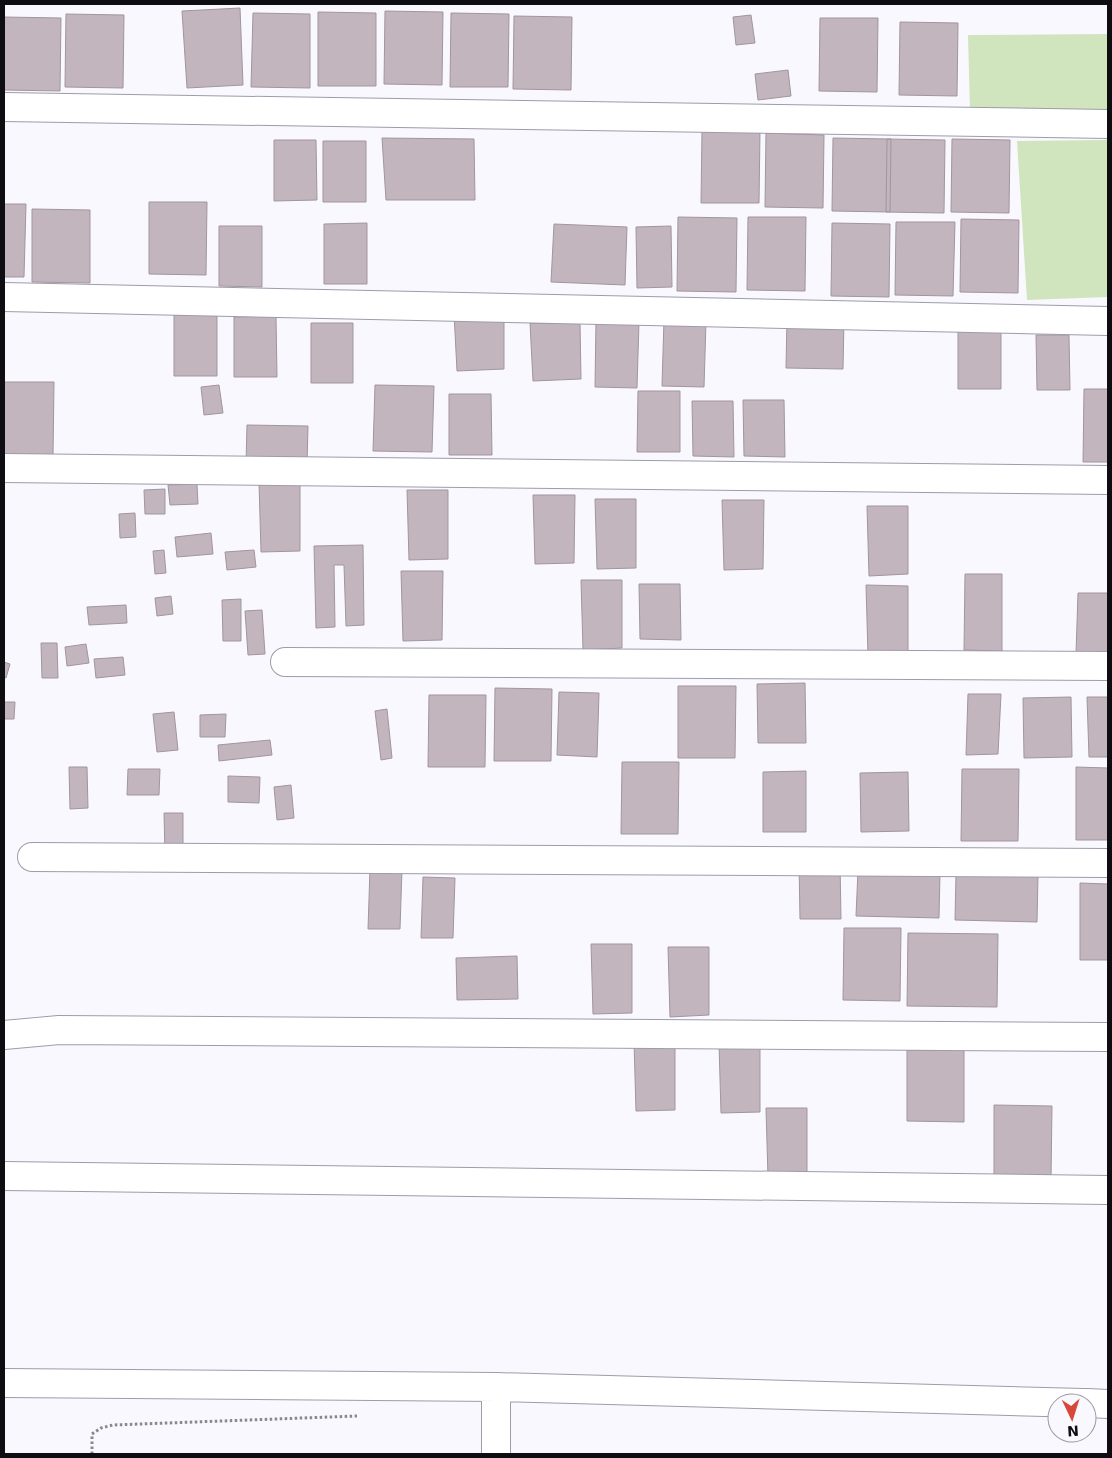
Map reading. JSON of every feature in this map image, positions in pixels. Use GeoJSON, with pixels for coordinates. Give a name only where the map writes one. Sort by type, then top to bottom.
{"type":"FeatureCollection","features":[{"type":"Feature","properties":{"kind":"street"},"geometry":{"type":"LineString","coordinates":[[4,107],[1108,124]]}},
{"type":"Feature","properties":{"kind":"street"},"geometry":{"type":"LineString","coordinates":[[4,297],[1108,321]]}},
{"type":"Feature","properties":{"kind":"street"},"geometry":{"type":"LineString","coordinates":[[4,468],[1108,480]]}},
{"type":"Feature","properties":{"kind":"street"},"geometry":{"type":"LineString","coordinates":[[285,662],[1108,666]]}},
{"type":"Feature","properties":{"kind":"street"},"geometry":{"type":"LineString","coordinates":[[32,857],[1108,863]]}},
{"type":"Feature","properties":{"kind":"street"},"geometry":{"type":"LineString","coordinates":[[4,1035],[59,1030],[1108,1037]]}},
{"type":"Feature","properties":{"kind":"street"},"geometry":{"type":"LineString","coordinates":[[4,1176],[1108,1190]]}},
{"type":"Feature","properties":{"kind":"street"},"geometry":{"type":"LineString","coordinates":[[4,1382],[496,1387],[1047,1402]]}},
{"type":"Feature","properties":{"kind":"street"},"geometry":{"type":"LineString","coordinates":[[496,1387],[496,1454]]}},
{"type":"Feature","properties":{"kind":"path"},"geometry":{"type":"LineString","coordinates":[[92,1454],[92,1434],[101,1428],[113,1425],[367,1416]]}},
{"type":"Feature","properties":{"kind":"green space"},"geometry":{"type":"Polygon","coordinates":[[[1108,34],[1108,112],[970,110],[968,35],[1108,34]]]}},
{"type":"Feature","properties":{"kind":"green space"},"geometry":{"type":"Polygon","coordinates":[[[1108,140],[1108,297],[1027,300],[1017,141],[1108,140]]]}},
{"type":"Feature","properties":{"kind":"building"},"geometry":{"type":"Polygon","coordinates":[[[240,8],[243,85],[187,88],[182,11],[240,8]]]}},
{"type":"Feature","properties":{"kind":"building"},"geometry":{"type":"Polygon","coordinates":[[[385,11],[443,12],[442,85],[384,84],[385,11]]]}},
{"type":"Feature","properties":{"kind":"building"},"geometry":{"type":"Polygon","coordinates":[[[318,12],[376,13],[376,86],[318,86],[318,12]]]}},
{"type":"Feature","properties":{"kind":"building"},"geometry":{"type":"Polygon","coordinates":[[[253,13],[310,14],[310,88],[251,87],[253,13]]]}},
{"type":"Feature","properties":{"kind":"building"},"geometry":{"type":"Polygon","coordinates":[[[451,13],[509,14],[508,87],[450,87],[451,13]]]}},
{"type":"Feature","properties":{"kind":"building"},"geometry":{"type":"Polygon","coordinates":[[[66,14],[124,15],[123,88],[65,87],[66,14]]]}},
{"type":"Feature","properties":{"kind":"building"},"geometry":{"type":"Polygon","coordinates":[[[751,15],[755,43],[736,45],[733,17],[751,15]]]}},
{"type":"Feature","properties":{"kind":"building"},"geometry":{"type":"Polygon","coordinates":[[[514,16],[572,17],[571,90],[513,89],[514,16]]]}},
{"type":"Feature","properties":{"kind":"building"},"geometry":{"type":"Polygon","coordinates":[[[4,17],[61,18],[60,91],[4,90],[4,17]]]}},
{"type":"Feature","properties":{"kind":"building"},"geometry":{"type":"Polygon","coordinates":[[[820,18],[878,18],[877,92],[819,91],[820,18]]]}},
{"type":"Feature","properties":{"kind":"building"},"geometry":{"type":"Polygon","coordinates":[[[900,22],[958,23],[957,96],[899,95],[900,22]]]}},
{"type":"Feature","properties":{"kind":"building"},"geometry":{"type":"Polygon","coordinates":[[[788,70],[791,96],[758,100],[755,74],[788,70]]]}},
{"type":"Feature","properties":{"kind":"building"},"geometry":{"type":"Polygon","coordinates":[[[702,130],[760,130],[759,203],[701,203],[702,130]]]}},
{"type":"Feature","properties":{"kind":"building"},"geometry":{"type":"Polygon","coordinates":[[[766,133],[824,135],[823,208],[765,207],[766,133]]]}},
{"type":"Feature","properties":{"kind":"building"},"geometry":{"type":"Polygon","coordinates":[[[382,138],[474,139],[475,200],[386,200],[382,138]]]}},
{"type":"Feature","properties":{"kind":"building"},"geometry":{"type":"Polygon","coordinates":[[[833,138],[891,139],[890,212],[832,211],[833,138]]]}},
{"type":"Feature","properties":{"kind":"building"},"geometry":{"type":"Polygon","coordinates":[[[887,139],[945,140],[944,213],[886,212],[887,139]]]}},
{"type":"Feature","properties":{"kind":"building"},"geometry":{"type":"Polygon","coordinates":[[[952,139],[1010,140],[1009,213],[951,212],[952,139]]]}},
{"type":"Feature","properties":{"kind":"building"},"geometry":{"type":"Polygon","coordinates":[[[274,140],[316,140],[317,200],[274,201],[274,140]]]}},
{"type":"Feature","properties":{"kind":"building"},"geometry":{"type":"Polygon","coordinates":[[[323,141],[366,141],[366,202],[323,202],[323,141]]]}},
{"type":"Feature","properties":{"kind":"building"},"geometry":{"type":"Polygon","coordinates":[[[149,202],[207,202],[206,275],[149,274],[149,202]]]}},
{"type":"Feature","properties":{"kind":"building"},"geometry":{"type":"Polygon","coordinates":[[[4,204],[26,204],[24,277],[4,277],[4,204]]]}},
{"type":"Feature","properties":{"kind":"building"},"geometry":{"type":"Polygon","coordinates":[[[32,209],[90,210],[90,283],[32,282],[32,209]]]}},
{"type":"Feature","properties":{"kind":"building"},"geometry":{"type":"Polygon","coordinates":[[[678,217],[737,218],[736,292],[677,291],[678,217]]]}},
{"type":"Feature","properties":{"kind":"building"},"geometry":{"type":"Polygon","coordinates":[[[748,217],[806,217],[805,291],[747,290],[748,217]]]}},
{"type":"Feature","properties":{"kind":"building"},"geometry":{"type":"Polygon","coordinates":[[[961,219],[1019,220],[1018,293],[960,292],[961,219]]]}},
{"type":"Feature","properties":{"kind":"building"},"geometry":{"type":"Polygon","coordinates":[[[896,222],[955,222],[953,296],[895,295],[896,222]]]}},
{"type":"Feature","properties":{"kind":"building"},"geometry":{"type":"Polygon","coordinates":[[[367,223],[367,284],[324,284],[324,224],[367,223]]]}},
{"type":"Feature","properties":{"kind":"building"},"geometry":{"type":"Polygon","coordinates":[[[832,223],[890,224],[889,297],[831,296],[832,223]]]}},
{"type":"Feature","properties":{"kind":"building"},"geometry":{"type":"Polygon","coordinates":[[[554,224],[627,227],[625,285],[551,282],[554,224]]]}},
{"type":"Feature","properties":{"kind":"building"},"geometry":{"type":"Polygon","coordinates":[[[219,226],[262,226],[262,287],[219,286],[219,226]]]}},
{"type":"Feature","properties":{"kind":"building"},"geometry":{"type":"Polygon","coordinates":[[[671,226],[672,287],[637,288],[636,227],[671,226]]]}},
{"type":"Feature","properties":{"kind":"building"},"geometry":{"type":"Polygon","coordinates":[[[454,313],[504,313],[504,369],[457,371],[454,313]]]}},
{"type":"Feature","properties":{"kind":"building"},"geometry":{"type":"Polygon","coordinates":[[[174,315],[217,315],[217,376],[174,376],[174,315]]]}},
{"type":"Feature","properties":{"kind":"building"},"geometry":{"type":"Polygon","coordinates":[[[276,316],[277,377],[234,377],[234,317],[276,316]]]}},
{"type":"Feature","properties":{"kind":"building"},"geometry":{"type":"Polygon","coordinates":[[[787,318],[844,319],[843,369],[786,368],[787,318]]]}},
{"type":"Feature","properties":{"kind":"building"},"geometry":{"type":"Polygon","coordinates":[[[664,319],[706,321],[704,387],[662,386],[664,319]]]}},
{"type":"Feature","properties":{"kind":"building"},"geometry":{"type":"Polygon","coordinates":[[[596,320],[639,322],[637,388],[595,387],[596,320]]]}},
{"type":"Feature","properties":{"kind":"building"},"geometry":{"type":"Polygon","coordinates":[[[311,323],[353,323],[353,383],[311,383],[311,323]]]}},
{"type":"Feature","properties":{"kind":"building"},"geometry":{"type":"Polygon","coordinates":[[[530,323],[580,323],[581,379],[533,381],[530,323]]]}},
{"type":"Feature","properties":{"kind":"building"},"geometry":{"type":"Polygon","coordinates":[[[958,328],[1001,328],[1001,389],[958,389],[958,328]]]}},
{"type":"Feature","properties":{"kind":"building"},"geometry":{"type":"Polygon","coordinates":[[[1036,335],[1069,335],[1070,390],[1037,390],[1036,335]]]}},
{"type":"Feature","properties":{"kind":"building"},"geometry":{"type":"Polygon","coordinates":[[[4,382],[54,382],[53,456],[4,455],[4,382]]]}},
{"type":"Feature","properties":{"kind":"building"},"geometry":{"type":"Polygon","coordinates":[[[219,385],[223,413],[204,415],[201,387],[219,385]]]}},
{"type":"Feature","properties":{"kind":"building"},"geometry":{"type":"Polygon","coordinates":[[[375,385],[434,386],[432,452],[373,451],[375,385]]]}},
{"type":"Feature","properties":{"kind":"building"},"geometry":{"type":"Polygon","coordinates":[[[1084,389],[1108,389],[1108,462],[1083,462],[1084,389]]]}},
{"type":"Feature","properties":{"kind":"building"},"geometry":{"type":"Polygon","coordinates":[[[638,391],[680,391],[680,452],[637,452],[638,391]]]}},
{"type":"Feature","properties":{"kind":"building"},"geometry":{"type":"Polygon","coordinates":[[[449,394],[491,394],[492,455],[449,455],[449,394]]]}},
{"type":"Feature","properties":{"kind":"building"},"geometry":{"type":"Polygon","coordinates":[[[743,400],[784,400],[785,457],[744,456],[743,400]]]}},
{"type":"Feature","properties":{"kind":"building"},"geometry":{"type":"Polygon","coordinates":[[[692,401],[733,401],[734,457],[693,456],[692,401]]]}},
{"type":"Feature","properties":{"kind":"building"},"geometry":{"type":"Polygon","coordinates":[[[247,425],[308,426],[307,466],[246,464],[247,425]]]}},
{"type":"Feature","properties":{"kind":"building"},"geometry":{"type":"Polygon","coordinates":[[[259,482],[300,482],[300,551],[261,552],[259,482]]]}},
{"type":"Feature","properties":{"kind":"building"},"geometry":{"type":"Polygon","coordinates":[[[197,484],[198,504],[170,505],[168,485],[197,484]]]}},
{"type":"Feature","properties":{"kind":"building"},"geometry":{"type":"Polygon","coordinates":[[[165,489],[165,514],[145,514],[144,490],[165,489]]]}},
{"type":"Feature","properties":{"kind":"building"},"geometry":{"type":"Polygon","coordinates":[[[407,490],[448,490],[448,559],[409,560],[407,490]]]}},
{"type":"Feature","properties":{"kind":"building"},"geometry":{"type":"Polygon","coordinates":[[[533,495],[575,495],[574,563],[535,564],[533,495]]]}},
{"type":"Feature","properties":{"kind":"building"},"geometry":{"type":"Polygon","coordinates":[[[595,499],[636,499],[636,568],[597,569],[595,499]]]}},
{"type":"Feature","properties":{"kind":"building"},"geometry":{"type":"Polygon","coordinates":[[[722,500],[764,500],[763,569],[724,570],[722,500]]]}},
{"type":"Feature","properties":{"kind":"building"},"geometry":{"type":"Polygon","coordinates":[[[867,506],[908,506],[908,574],[869,576],[867,506]]]}},
{"type":"Feature","properties":{"kind":"building"},"geometry":{"type":"Polygon","coordinates":[[[135,513],[136,537],[120,538],[119,514],[135,513]]]}},
{"type":"Feature","properties":{"kind":"building"},"geometry":{"type":"Polygon","coordinates":[[[211,533],[213,554],[177,557],[175,537],[211,533]]]}},
{"type":"Feature","properties":{"kind":"building"},"geometry":{"type":"Polygon","coordinates":[[[363,545],[364,625],[346,626],[344,565],[334,565],[335,627],[316,628],[314,546],[363,545]]]}},
{"type":"Feature","properties":{"kind":"building"},"geometry":{"type":"Polygon","coordinates":[[[164,550],[166,573],[155,574],[153,551],[164,550]]]}},
{"type":"Feature","properties":{"kind":"building"},"geometry":{"type":"Polygon","coordinates":[[[254,550],[256,567],[227,570],[225,552],[254,550]]]}},
{"type":"Feature","properties":{"kind":"building"},"geometry":{"type":"Polygon","coordinates":[[[401,571],[443,571],[442,640],[403,641],[401,571]]]}},
{"type":"Feature","properties":{"kind":"building"},"geometry":{"type":"Polygon","coordinates":[[[965,574],[1002,574],[1002,651],[964,650],[965,574]]]}},
{"type":"Feature","properties":{"kind":"building"},"geometry":{"type":"Polygon","coordinates":[[[581,580],[622,580],[622,648],[583,650],[581,580]]]}},
{"type":"Feature","properties":{"kind":"building"},"geometry":{"type":"Polygon","coordinates":[[[639,584],[680,584],[681,640],[640,639],[639,584]]]}},
{"type":"Feature","properties":{"kind":"building"},"geometry":{"type":"Polygon","coordinates":[[[866,585],[908,586],[908,654],[868,655],[866,585]]]}},
{"type":"Feature","properties":{"kind":"building"},"geometry":{"type":"Polygon","coordinates":[[[1078,593],[1108,593],[1108,653],[1076,654],[1078,593]]]}},
{"type":"Feature","properties":{"kind":"building"},"geometry":{"type":"Polygon","coordinates":[[[171,596],[173,614],[157,616],[155,598],[171,596]]]}},
{"type":"Feature","properties":{"kind":"building"},"geometry":{"type":"Polygon","coordinates":[[[241,599],[241,641],[223,641],[222,600],[241,599]]]}},
{"type":"Feature","properties":{"kind":"building"},"geometry":{"type":"Polygon","coordinates":[[[126,605],[127,623],[89,625],[87,607],[126,605]]]}},
{"type":"Feature","properties":{"kind":"building"},"geometry":{"type":"Polygon","coordinates":[[[262,610],[265,654],[248,655],[245,611],[262,610]]]}},
{"type":"Feature","properties":{"kind":"building"},"geometry":{"type":"Polygon","coordinates":[[[41,643],[57,643],[58,678],[42,678],[41,643]]]}},
{"type":"Feature","properties":{"kind":"building"},"geometry":{"type":"Polygon","coordinates":[[[86,644],[89,663],[67,666],[65,647],[86,644]]]}},
{"type":"Feature","properties":{"kind":"building"},"geometry":{"type":"Polygon","coordinates":[[[123,657],[125,675],[96,678],[94,659],[123,657]]]}},
{"type":"Feature","properties":{"kind":"building"},"geometry":{"type":"Polygon","coordinates":[[[4,662],[10,664],[6,678],[4,677],[4,662]]]}},
{"type":"Feature","properties":{"kind":"building"},"geometry":{"type":"Polygon","coordinates":[[[805,683],[806,743],[758,743],[757,684],[805,683]]]}},
{"type":"Feature","properties":{"kind":"building"},"geometry":{"type":"Polygon","coordinates":[[[678,686],[736,686],[735,758],[678,758],[678,686]]]}},
{"type":"Feature","properties":{"kind":"building"},"geometry":{"type":"Polygon","coordinates":[[[495,688],[552,689],[551,761],[494,761],[495,688]]]}},
{"type":"Feature","properties":{"kind":"building"},"geometry":{"type":"Polygon","coordinates":[[[559,692],[599,693],[597,757],[557,755],[559,692]]]}},
{"type":"Feature","properties":{"kind":"building"},"geometry":{"type":"Polygon","coordinates":[[[968,694],[1001,694],[998,754],[966,755],[968,694]]]}},
{"type":"Feature","properties":{"kind":"building"},"geometry":{"type":"Polygon","coordinates":[[[429,695],[486,695],[485,767],[428,767],[429,695]]]}},
{"type":"Feature","properties":{"kind":"building"},"geometry":{"type":"Polygon","coordinates":[[[1071,697],[1072,757],[1024,758],[1023,698],[1071,697]]]}},
{"type":"Feature","properties":{"kind":"building"},"geometry":{"type":"Polygon","coordinates":[[[1087,697],[1108,697],[1108,757],[1089,757],[1087,697]]]}},
{"type":"Feature","properties":{"kind":"building"},"geometry":{"type":"Polygon","coordinates":[[[4,702],[15,702],[14,719],[4,719],[4,702]]]}},
{"type":"Feature","properties":{"kind":"building"},"geometry":{"type":"Polygon","coordinates":[[[387,709],[392,758],[381,760],[375,711],[387,709]]]}},
{"type":"Feature","properties":{"kind":"building"},"geometry":{"type":"Polygon","coordinates":[[[174,712],[178,750],[157,752],[153,714],[174,712]]]}},
{"type":"Feature","properties":{"kind":"building"},"geometry":{"type":"Polygon","coordinates":[[[226,714],[225,737],[200,737],[200,715],[226,714]]]}},
{"type":"Feature","properties":{"kind":"building"},"geometry":{"type":"Polygon","coordinates":[[[270,740],[272,755],[219,761],[218,745],[270,740]]]}},
{"type":"Feature","properties":{"kind":"building"},"geometry":{"type":"Polygon","coordinates":[[[622,762],[679,762],[678,834],[621,834],[622,762]]]}},
{"type":"Feature","properties":{"kind":"building"},"geometry":{"type":"Polygon","coordinates":[[[69,767],[87,767],[88,808],[70,809],[69,767]]]}},
{"type":"Feature","properties":{"kind":"building"},"geometry":{"type":"Polygon","coordinates":[[[1076,767],[1108,768],[1108,840],[1076,840],[1076,767]]]}},
{"type":"Feature","properties":{"kind":"building"},"geometry":{"type":"Polygon","coordinates":[[[128,769],[160,769],[159,795],[127,795],[128,769]]]}},
{"type":"Feature","properties":{"kind":"building"},"geometry":{"type":"Polygon","coordinates":[[[962,769],[1019,769],[1018,841],[961,841],[962,769]]]}},
{"type":"Feature","properties":{"kind":"building"},"geometry":{"type":"Polygon","coordinates":[[[806,771],[806,832],[763,832],[763,772],[806,771]]]}},
{"type":"Feature","properties":{"kind":"building"},"geometry":{"type":"Polygon","coordinates":[[[908,772],[909,831],[861,832],[860,773],[908,772]]]}},
{"type":"Feature","properties":{"kind":"building"},"geometry":{"type":"Polygon","coordinates":[[[228,776],[260,777],[259,803],[228,802],[228,776]]]}},
{"type":"Feature","properties":{"kind":"building"},"geometry":{"type":"Polygon","coordinates":[[[291,785],[294,818],[277,820],[274,787],[291,785]]]}},
{"type":"Feature","properties":{"kind":"building"},"geometry":{"type":"Polygon","coordinates":[[[164,813],[183,813],[183,854],[165,855],[164,813]]]}},
{"type":"Feature","properties":{"kind":"building"},"geometry":{"type":"Polygon","coordinates":[[[799,863],[840,863],[841,919],[800,919],[799,863]]]}},
{"type":"Feature","properties":{"kind":"building"},"geometry":{"type":"Polygon","coordinates":[[[370,869],[402,869],[400,929],[368,929],[370,869]]]}},
{"type":"Feature","properties":{"kind":"building"},"geometry":{"type":"Polygon","coordinates":[[[858,870],[940,872],[939,918],[856,916],[858,870]]]}},
{"type":"Feature","properties":{"kind":"building"},"geometry":{"type":"Polygon","coordinates":[[[956,874],[1038,875],[1037,922],[955,920],[956,874]]]}},
{"type":"Feature","properties":{"kind":"building"},"geometry":{"type":"Polygon","coordinates":[[[423,877],[455,878],[453,938],[421,938],[423,877]]]}},
{"type":"Feature","properties":{"kind":"building"},"geometry":{"type":"Polygon","coordinates":[[[1080,883],[1108,884],[1108,960],[1080,960],[1080,883]]]}},
{"type":"Feature","properties":{"kind":"building"},"geometry":{"type":"Polygon","coordinates":[[[844,928],[901,928],[900,1001],[843,1000],[844,928]]]}},
{"type":"Feature","properties":{"kind":"building"},"geometry":{"type":"Polygon","coordinates":[[[908,933],[998,934],[997,1007],[907,1006],[908,933]]]}},
{"type":"Feature","properties":{"kind":"building"},"geometry":{"type":"Polygon","coordinates":[[[591,944],[632,944],[632,1013],[593,1014],[591,944]]]}},
{"type":"Feature","properties":{"kind":"building"},"geometry":{"type":"Polygon","coordinates":[[[668,947],[709,947],[709,1015],[670,1017],[668,947]]]}},
{"type":"Feature","properties":{"kind":"building"},"geometry":{"type":"Polygon","coordinates":[[[517,956],[518,999],[457,1000],[456,958],[517,956]]]}},
{"type":"Feature","properties":{"kind":"building"},"geometry":{"type":"Polygon","coordinates":[[[634,1042],[675,1042],[675,1110],[636,1111],[634,1042]]]}},
{"type":"Feature","properties":{"kind":"building"},"geometry":{"type":"Polygon","coordinates":[[[719,1044],[760,1044],[760,1112],[721,1113],[719,1044]]]}},
{"type":"Feature","properties":{"kind":"building"},"geometry":{"type":"Polygon","coordinates":[[[907,1050],[964,1050],[964,1122],[907,1121],[907,1050]]]}},
{"type":"Feature","properties":{"kind":"building"},"geometry":{"type":"Polygon","coordinates":[[[994,1105],[1052,1106],[1051,1178],[994,1177],[994,1105]]]}},
{"type":"Feature","properties":{"kind":"building"},"geometry":{"type":"Polygon","coordinates":[[[766,1108],[807,1108],[807,1176],[768,1178],[766,1108]]]}}]}
